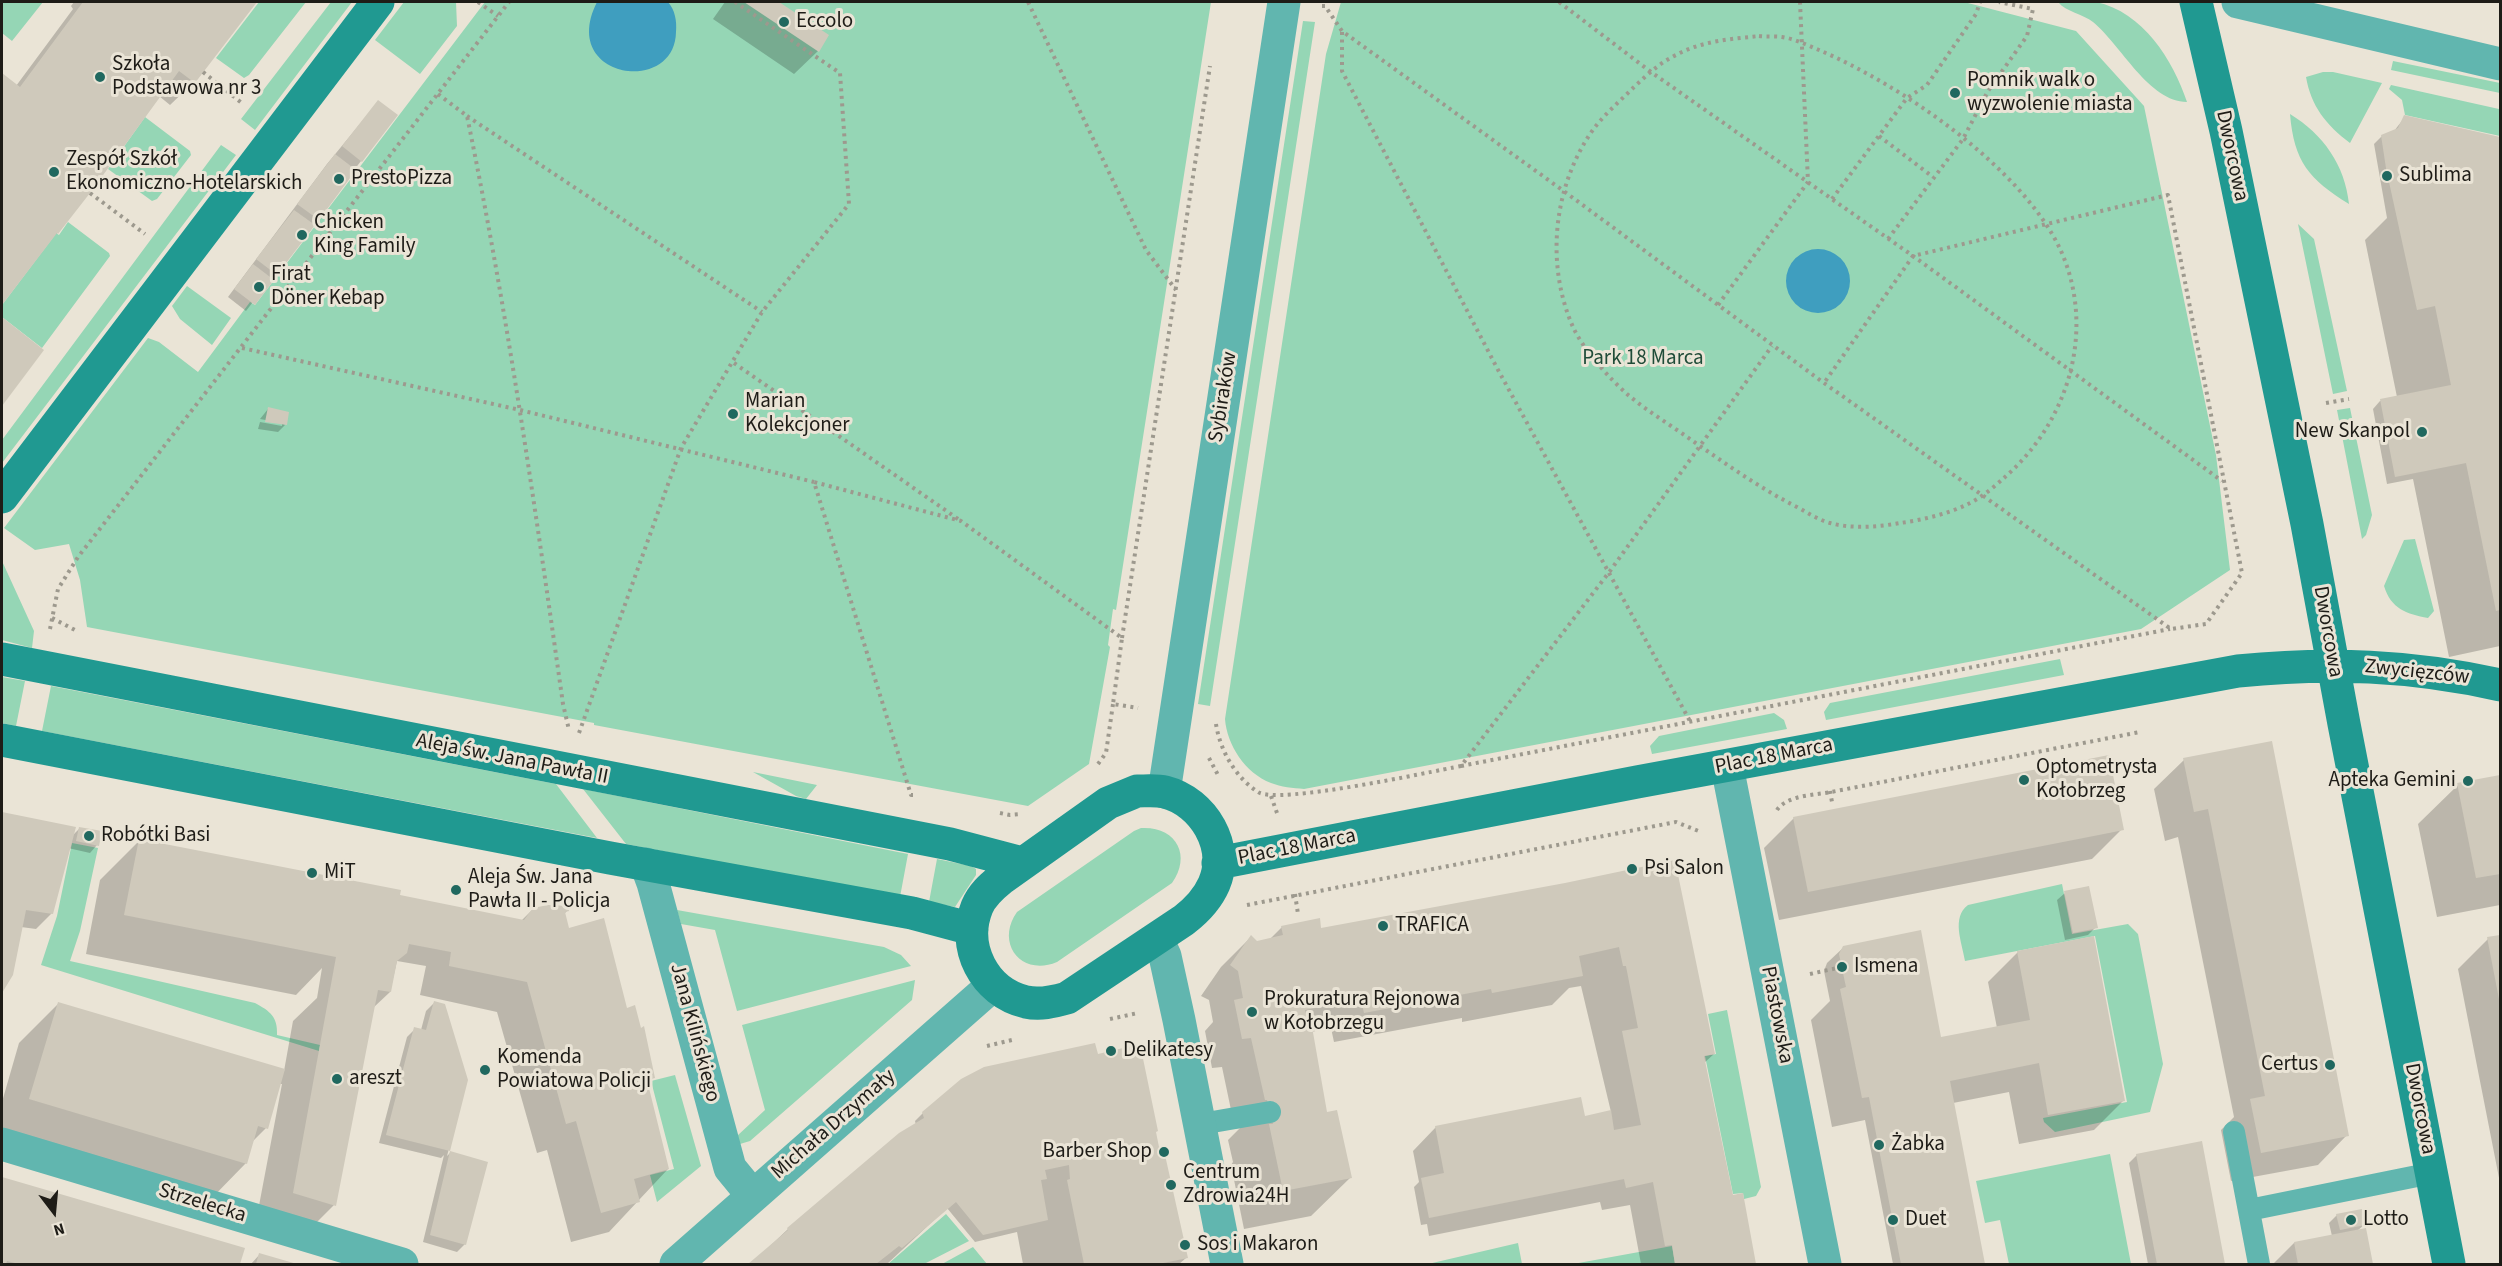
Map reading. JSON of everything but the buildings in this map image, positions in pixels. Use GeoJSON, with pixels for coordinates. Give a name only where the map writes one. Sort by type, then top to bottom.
{"type":"FeatureCollection","features":[{"type":"Feature","properties":{"kind":"street"},"geometry":{"type":"LineString","coordinates":[[2,497],[378,2]]}},
{"type":"Feature","properties":{"kind":"street","name":"Sybiraków"},"geometry":{"type":"LineString","coordinates":[[1164,792],[1284,2]]}},
{"type":"Feature","properties":{"kind":"street","name":"Dworcowa"},"geometry":{"type":"LineString","coordinates":[[2196,2],[2226,131],[2304,512],[2449,1264]]}},
{"type":"Feature","properties":{"kind":"street"},"geometry":{"type":"LineString","coordinates":[[2238,2],[2500,64]]}},
{"type":"Feature","properties":{"kind":"street","name":"Aleja św. Jana Pawła II"},"geometry":{"type":"LineString","coordinates":[[2,659],[950,844],[1022,863]]}},
{"type":"Feature","properties":{"kind":"street","name":"Zwycięzców"},"geometry":{"type":"LineString","coordinates":[[2332,666],[2395,667],[2500,685]]}},
{"type":"Feature","properties":{"kind":"street","name":"Plac 18 Marca"},"geometry":{"type":"LineString","coordinates":[[1218,863],[2238,671],[2332,666]]}},
{"type":"Feature","properties":{"kind":"street"},"geometry":{"type":"LineString","coordinates":[[2,740],[912,913],[972,929]]}},
{"type":"Feature","properties":{"kind":"street","name":"Piastowska"},"geometry":{"type":"LineString","coordinates":[[1727,766],[1825,1264]]}},
{"type":"Feature","properties":{"kind":"street"},"geometry":{"type":"LineString","coordinates":[[1137,791],[1164,792],[1183,799],[1197,809],[1208,822],[1216,840],[1218,863],[1215,882],[1198,909],[1067,998],[1047,1004],[1010,997],[993,985],[976,959],[972,929],[977,906],[987,891],[1022,863],[1118,797],[1137,791]]}},
{"type":"Feature","properties":{"kind":"street","name":"Jana Kilińskiego"},"geometry":{"type":"LineString","coordinates":[[646,864],[730,1168],[753,1196]]}},
{"type":"Feature","properties":{"kind":"street"},"geometry":{"type":"LineString","coordinates":[[1157,939],[1165,956],[1201,1124],[1227,1264]]}},
{"type":"Feature","properties":{"kind":"street","name":"Michała Drzymały"},"geometry":{"type":"LineString","coordinates":[[676,1264],[993,985]]}},
{"type":"Feature","properties":{"kind":"street","name":"Strzelecka"},"geometry":{"type":"LineString","coordinates":[[2,1144],[402,1264]]}},
{"type":"Feature","properties":{"kind":"lane"},"geometry":{"type":"LineString","coordinates":[[1201,1124],[1270,1112]]}},
{"type":"Feature","properties":{"kind":"lane"},"geometry":{"type":"LineString","coordinates":[[2234,1132],[2259,1264]]}},
{"type":"Feature","properties":{"kind":"lane"},"geometry":{"type":"LineString","coordinates":[[2248,1210],[2432,1173]]}},
{"type":"Feature","properties":{"kind":"path"},"geometry":{"type":"LineString","coordinates":[[478,2],[498,16]]}},
{"type":"Feature","properties":{"kind":"path"},"geometry":{"type":"LineString","coordinates":[[48,640],[58,589],[78,557],[509,2]]}},
{"type":"Feature","properties":{"kind":"path"},"geometry":{"type":"LineString","coordinates":[[578,738],[681,448],[734,363],[762,312],[849,204],[840,73],[735,2]]}},
{"type":"Feature","properties":{"kind":"path"},"geometry":{"type":"LineString","coordinates":[[1028,2],[1146,250],[1176,290]]}},
{"type":"Feature","properties":{"kind":"path"},"geometry":{"type":"LineString","coordinates":[[1559,2],[1651,72],[1913,256],[2223,482]]}},
{"type":"Feature","properties":{"kind":"path"},"geometry":{"type":"LineString","coordinates":[[1718,305],[1808,182],[1800,2]]}},
{"type":"Feature","properties":{"kind":"path"},"geometry":{"type":"LineString","coordinates":[[1832,200],[1907,98],[1927,85],[1976,14],[1980,2]]}},
{"type":"Feature","properties":{"kind":"path"},"geometry":{"type":"LineString","coordinates":[[1888,239],[1963,139],[1988,91],[2026,36],[2033,9],[1999,2]]}},
{"type":"Feature","properties":{"kind":"path"},"geometry":{"type":"LineString","coordinates":[[1316,5],[1325,6],[1342,31],[1565,192],[1772,346],[2170,629]]}},
{"type":"Feature","properties":{"kind":"path"},"geometry":{"type":"LineString","coordinates":[[1342,31],[1342,71],[1497,368],[1610,571],[1691,723]]}},
{"type":"Feature","properties":{"kind":"path"},"geometry":{"type":"LineString","coordinates":[[1759,36],[1783,37],[1802,42],[1842,59],[1907,98],[1963,139],[2000,171],[2047,224],[2070,276],[2077,335],[2071,372],[2061,401],[2036,445],[2010,473],[1969,504],[1899,524],[1863,527],[1832,524],[1753,483],[1627,394],[1606,372],[1576,333],[1562,299],[1557,269],[1557,229],[1565,192],[1584,144],[1596,126],[1651,72],[1679,52],[1702,44],[1759,36]]}},
{"type":"Feature","properties":{"kind":"path"},"geometry":{"type":"LineString","coordinates":[[1096,766],[1106,753],[1210,66]]}},
{"type":"Feature","properties":{"kind":"path"},"geometry":{"type":"LineString","coordinates":[[203,72],[243,104]]}},
{"type":"Feature","properties":{"kind":"path"},"geometry":{"type":"LineString","coordinates":[[438,94],[467,116],[762,312]]}},
{"type":"Feature","properties":{"kind":"path"},"geometry":{"type":"LineString","coordinates":[[467,116],[520,411],[563,704],[571,736]]}},
{"type":"Feature","properties":{"kind":"path"},"geometry":{"type":"LineString","coordinates":[[1879,136],[1934,177]]}},
{"type":"Feature","properties":{"kind":"path"},"geometry":{"type":"LineString","coordinates":[[90,193],[145,234]]}},
{"type":"Feature","properties":{"kind":"path"},"geometry":{"type":"LineString","coordinates":[[1206,719],[1216,722],[1219,743],[1232,766],[1258,793],[1271,796],[1306,793],[1691,723],[2205,624],[2242,573],[2168,195],[1913,256],[1824,383]]}},
{"type":"Feature","properties":{"kind":"path"},"geometry":{"type":"LineString","coordinates":[[1461,766],[1610,571],[1772,346]]}},
{"type":"Feature","properties":{"kind":"path"},"geometry":{"type":"LineString","coordinates":[[242,348],[681,448],[961,521]]}},
{"type":"Feature","properties":{"kind":"path"},"geometry":{"type":"LineString","coordinates":[[734,363],[961,521],[1122,638]]}},
{"type":"Feature","properties":{"kind":"path"},"geometry":{"type":"LineString","coordinates":[[2326,404],[2349,399]]}},
{"type":"Feature","properties":{"kind":"path"},"geometry":{"type":"LineString","coordinates":[[814,482],[911,795],[922,797]]}},
{"type":"Feature","properties":{"kind":"path"},"geometry":{"type":"LineString","coordinates":[[1113,704],[1143,709]]}},
{"type":"Feature","properties":{"kind":"path"},"geometry":{"type":"LineString","coordinates":[[1772,817],[1781,804],[1788,801],[2131,734]]}},
{"type":"Feature","properties":{"kind":"path"},"geometry":{"type":"LineString","coordinates":[[999,813],[1010,816],[1026,813]]}},
{"type":"Feature","properties":{"kind":"path"},"geometry":{"type":"LineString","coordinates":[[1245,905],[1676,822],[1704,833]]}},
{"type":"Feature","properties":{"kind":"path"},"geometry":{"type":"LineString","coordinates":[[1293,885],[1298,914]]}},
{"type":"Feature","properties":{"kind":"path"},"geometry":{"type":"LineString","coordinates":[[1810,974],[1842,967]]}},
{"type":"Feature","properties":{"kind":"green space"},"geometry":{"type":"Polygon","coordinates":[[[2,2],[43,2],[12,41],[2,33],[2,2]]]}},
{"type":"Feature","properties":{"kind":"green space"},"geometry":{"type":"Polygon","coordinates":[[[259,2],[306,2],[249,75],[244,78],[216,58],[259,2]]]}},
{"type":"Feature","properties":{"kind":"green space"},"geometry":{"type":"Polygon","coordinates":[[[331,2],[352,2],[255,130],[241,119],[331,2]]]}},
{"type":"Feature","properties":{"kind":"green space"},"geometry":{"type":"Polygon","coordinates":[[[404,2],[456,2],[457,26],[420,74],[375,40],[404,2]]]}},
{"type":"Feature","properties":{"kind":"green space"},"geometry":{"type":"Polygon","coordinates":[[[485,2],[1211,2],[1116,610],[1113,609],[1108,645],[1110,647],[1089,764],[1028,806],[87,627],[80,580],[69,544],[35,550],[4,528],[148,338],[159,342],[198,372],[250,302],[255,305],[485,2]]]}},
{"type":"Feature","properties":{"kind":"green space","name":"Park 18 Marca"},"geometry":{"type":"Polygon","coordinates":[[[1341,2],[1964,2],[2076,31],[2144,106],[2216,455],[2230,570],[2141,629],[1304,789],[1271,783],[1262,778],[1239,757],[1229,739],[1225,719],[1326,54],[1341,2]]]}},
{"type":"Feature","properties":{"kind":"green space"},"geometry":{"type":"Polygon","coordinates":[[[2058,2],[2096,2],[2113,7],[2128,16],[2154,40],[2173,70],[2187,102],[2173,100],[2160,93],[2136,71],[2093,22],[2058,2]]]}},
{"type":"Feature","properties":{"kind":"green space"},"geometry":{"type":"Polygon","coordinates":[[[1303,21],[1315,22],[1210,706],[1198,704],[1303,21]]]}},
{"type":"Feature","properties":{"kind":"green space"},"geometry":{"type":"Polygon","coordinates":[[[2393,61],[2500,83],[2500,93],[2391,70],[2393,61]]]}},
{"type":"Feature","properties":{"kind":"green space"},"geometry":{"type":"Polygon","coordinates":[[[2323,72],[2333,72],[2382,83],[2350,143],[2321,114],[2308,87],[2306,77],[2323,72]]]}},
{"type":"Feature","properties":{"kind":"green space"},"geometry":{"type":"Polygon","coordinates":[[[2391,85],[2499,109],[2500,136],[2405,115],[2402,100],[2389,89],[2391,85]]]}},
{"type":"Feature","properties":{"kind":"green space"},"geometry":{"type":"Polygon","coordinates":[[[2290,114],[2313,131],[2330,152],[2343,176],[2349,204],[2323,186],[2306,168],[2295,145],[2290,114]]]}},
{"type":"Feature","properties":{"kind":"green space"},"geometry":{"type":"Polygon","coordinates":[[[145,117],[190,151],[191,155],[157,199],[152,201],[108,169],[145,117]]]}},
{"type":"Feature","properties":{"kind":"green space"},"geometry":{"type":"Polygon","coordinates":[[[221,145],[236,155],[2,463],[2,440],[221,145]]]}},
{"type":"Feature","properties":{"kind":"green space"},"geometry":{"type":"Polygon","coordinates":[[[68,222],[110,256],[42,348],[2,317],[2,305],[56,233],[59,235],[68,222]]]}},
{"type":"Feature","properties":{"kind":"green space"},"geometry":{"type":"Polygon","coordinates":[[[2298,224],[2314,239],[2347,391],[2333,394],[2298,224]]]}},
{"type":"Feature","properties":{"kind":"green space"},"geometry":{"type":"Polygon","coordinates":[[[187,286],[231,318],[212,345],[180,319],[172,306],[187,286]]]}},
{"type":"Feature","properties":{"kind":"green space"},"geometry":{"type":"Polygon","coordinates":[[[2350,408],[2372,515],[2366,535],[2362,539],[2337,410],[2350,408]]]}},
{"type":"Feature","properties":{"kind":"green space"},"geometry":{"type":"Polygon","coordinates":[[[2415,539],[2434,611],[2428,618],[2413,615],[2395,605],[2384,586],[2404,540],[2415,539]]]}},
{"type":"Feature","properties":{"kind":"green space"},"geometry":{"type":"Polygon","coordinates":[[[2,561],[34,631],[32,648],[2,640],[2,561]]]}},
{"type":"Feature","properties":{"kind":"green space"},"geometry":{"type":"Polygon","coordinates":[[[2060,659],[2064,675],[1826,720],[1824,712],[1830,703],[2060,659]]]}},
{"type":"Feature","properties":{"kind":"green space"},"geometry":{"type":"Polygon","coordinates":[[[2,677],[25,681],[16,726],[2,723],[2,677]]]}},
{"type":"Feature","properties":{"kind":"green space"},"geometry":{"type":"Polygon","coordinates":[[[51,686],[556,784],[597,838],[42,731],[51,686]]]}},
{"type":"Feature","properties":{"kind":"green space"},"geometry":{"type":"Polygon","coordinates":[[[1774,713],[1784,720],[1787,729],[1652,754],[1650,746],[1659,736],[1774,713]]]}},
{"type":"Feature","properties":{"kind":"green space"},"geometry":{"type":"Polygon","coordinates":[[[753,772],[817,785],[806,799],[796,796],[753,772]]]}},
{"type":"Feature","properties":{"kind":"green space"},"geometry":{"type":"Polygon","coordinates":[[[583,789],[908,854],[900,897],[626,844],[583,789]]]}},
{"type":"Feature","properties":{"kind":"green space"},"geometry":{"type":"Polygon","coordinates":[[[1141,828],[1163,832],[1177,844],[1181,862],[1172,883],[1057,962],[1032,965],[1015,954],[1010,945],[1009,935],[1017,912],[1141,828]]]}},
{"type":"Feature","properties":{"kind":"green space"},"geometry":{"type":"Polygon","coordinates":[[[72,843],[98,848],[80,931],[70,961],[255,1003],[272,1015],[277,1035],[320,1045],[319,1051],[41,965],[57,916],[72,843]]]}},
{"type":"Feature","properties":{"kind":"green space"},"geometry":{"type":"Polygon","coordinates":[[[937,859],[976,869],[976,875],[955,907],[929,902],[937,859]]]}},
{"type":"Feature","properties":{"kind":"green space"},"geometry":{"type":"Polygon","coordinates":[[[2062,884],[2072,934],[2128,924],[2138,934],[2163,1064],[2150,1112],[2055,1132],[2044,1122],[2043,1118],[2127,1102],[2095,936],[1965,961],[1959,923],[1963,910],[1968,905],[2062,884]]]}},
{"type":"Feature","properties":{"kind":"green space"},"geometry":{"type":"Polygon","coordinates":[[[677,910],[884,947],[901,955],[911,966],[737,1011],[715,930],[681,924],[677,910]]]}},
{"type":"Feature","properties":{"kind":"green space"},"geometry":{"type":"Polygon","coordinates":[[[915,980],[912,1000],[750,1141],[740,1144],[737,1136],[765,1110],[742,1025],[915,980]]]}},
{"type":"Feature","properties":{"kind":"green space"},"geometry":{"type":"Polygon","coordinates":[[[1727,1010],[1761,1187],[1756,1196],[1744,1199],[1743,1193],[1733,1194],[1705,1056],[1716,1054],[1708,1014],[1727,1010]]]}},
{"type":"Feature","properties":{"kind":"green space"},"geometry":{"type":"Polygon","coordinates":[[[675,1075],[701,1166],[657,1202],[650,1175],[674,1169],[651,1081],[675,1075]]]}},
{"type":"Feature","properties":{"kind":"green space"},"geometry":{"type":"Polygon","coordinates":[[[2110,1154],[2131,1264],[2009,1264],[2000,1220],[1985,1223],[1976,1181],[2110,1154]]]}},
{"type":"Feature","properties":{"kind":"green space"},"geometry":{"type":"Polygon","coordinates":[[[946,1214],[969,1241],[924,1264],[888,1264],[946,1214]]]}},
{"type":"Feature","properties":{"kind":"green space"},"geometry":{"type":"Polygon","coordinates":[[[1518,1243],[1522,1264],[1428,1264],[1518,1243]]]}},
{"type":"Feature","properties":{"kind":"green space"},"geometry":{"type":"Polygon","coordinates":[[[1672,1246],[1675,1264],[1573,1264],[1672,1246]]]}},
{"type":"Feature","properties":{"kind":"green space"},"geometry":{"type":"Polygon","coordinates":[[[973,1247],[987,1264],[942,1264],[973,1247]]]}},
{"type":"Feature","properties":{"kind":"water"},"geometry":{"type":"Polygon","coordinates":[[[597,2],[668,2],[674,12],[676,24],[671,52],[658,65],[640,71],[622,70],[605,62],[593,48],[589,28],[597,2]]]}},
{"type":"Feature","properties":{"kind":"water"},"geometry":{"type":"Polygon","coordinates":[[[1812,249],[1824,249],[1841,258],[1848,269],[1850,281],[1848,293],[1841,304],[1824,313],[1812,313],[1800,308],[1791,299],[1786,287],[1786,275],[1791,263],[1800,254],[1812,249]]]}},
{"type":"Feature","properties":{"kind":"place","name":"Eccolo"},"geometry":{"type":"Point","coordinates":[784,22]}},
{"type":"Feature","properties":{"kind":"place","name":"Szkoła Podstawowa nr 3"},"geometry":{"type":"Point","coordinates":[100,77]}},
{"type":"Feature","properties":{"kind":"place","name":"Pomnik walk o wyzwolenie miasta"},"geometry":{"type":"Point","coordinates":[1955,93]}},
{"type":"Feature","properties":{"kind":"place","name":"Zespół Szkół Ekonomiczno-Hotelarskich"},"geometry":{"type":"Point","coordinates":[54,172]}},
{"type":"Feature","properties":{"kind":"place","name":"Sublima"},"geometry":{"type":"Point","coordinates":[2387,176]}},
{"type":"Feature","properties":{"kind":"place","name":"PrestoPizza"},"geometry":{"type":"Point","coordinates":[339,179]}},
{"type":"Feature","properties":{"kind":"place","name":"Chicken King Family"},"geometry":{"type":"Point","coordinates":[302,235]}},
{"type":"Feature","properties":{"kind":"place","name":"Firat Döner Kebap"},"geometry":{"type":"Point","coordinates":[259,287]}},
{"type":"Feature","properties":{"kind":"place","name":"Marian Kolekcjoner"},"geometry":{"type":"Point","coordinates":[733,414]}},
{"type":"Feature","properties":{"kind":"place","name":"New Skanpol"},"geometry":{"type":"Point","coordinates":[2422,432]}},
{"type":"Feature","properties":{"kind":"place","name":"Optometrysta Kołobrzeg"},"geometry":{"type":"Point","coordinates":[2024,780]}},
{"type":"Feature","properties":{"kind":"place","name":"Apteka Gemini"},"geometry":{"type":"Point","coordinates":[2468,781]}},
{"type":"Feature","properties":{"kind":"place","name":"Robótki Basi"},"geometry":{"type":"Point","coordinates":[89,836]}},
{"type":"Feature","properties":{"kind":"place","name":"Psi Salon"},"geometry":{"type":"Point","coordinates":[1632,869]}},
{"type":"Feature","properties":{"kind":"place","name":"MiT"},"geometry":{"type":"Point","coordinates":[312,873]}},
{"type":"Feature","properties":{"kind":"place","name":"Aleja Św. Jana Pawła II - Policja"},"geometry":{"type":"Point","coordinates":[456,890]}},
{"type":"Feature","properties":{"kind":"place","name":"TRAFICA"},"geometry":{"type":"Point","coordinates":[1383,926]}},
{"type":"Feature","properties":{"kind":"place","name":"Ismena"},"geometry":{"type":"Point","coordinates":[1842,967]}},
{"type":"Feature","properties":{"kind":"place","name":"Prokuratura Rejonowa w Kołobrzegu"},"geometry":{"type":"Point","coordinates":[1252,1012]}},
{"type":"Feature","properties":{"kind":"place","name":"Delikatesy"},"geometry":{"type":"Point","coordinates":[1111,1051]}},
{"type":"Feature","properties":{"kind":"place","name":"Certus"},"geometry":{"type":"Point","coordinates":[2330,1065]}},
{"type":"Feature","properties":{"kind":"place","name":"Komenda Powiatowa Policji"},"geometry":{"type":"Point","coordinates":[485,1070]}},
{"type":"Feature","properties":{"kind":"place","name":"areszt"},"geometry":{"type":"Point","coordinates":[337,1079]}},
{"type":"Feature","properties":{"kind":"place","name":"Żabka"},"geometry":{"type":"Point","coordinates":[1879,1145]}},
{"type":"Feature","properties":{"kind":"place","name":"Barber Shop"},"geometry":{"type":"Point","coordinates":[1164,1152]}},
{"type":"Feature","properties":{"kind":"place","name":"Centrum Zdrowia24H"},"geometry":{"type":"Point","coordinates":[1171,1185]}},
{"type":"Feature","properties":{"kind":"place","name":"Duet"},"geometry":{"type":"Point","coordinates":[1893,1220]}},
{"type":"Feature","properties":{"kind":"place","name":"Lotto"},"geometry":{"type":"Point","coordinates":[2351,1220]}},
{"type":"Feature","properties":{"kind":"place","name":"Sos i Makaron"},"geometry":{"type":"Point","coordinates":[1185,1245]}}]}
